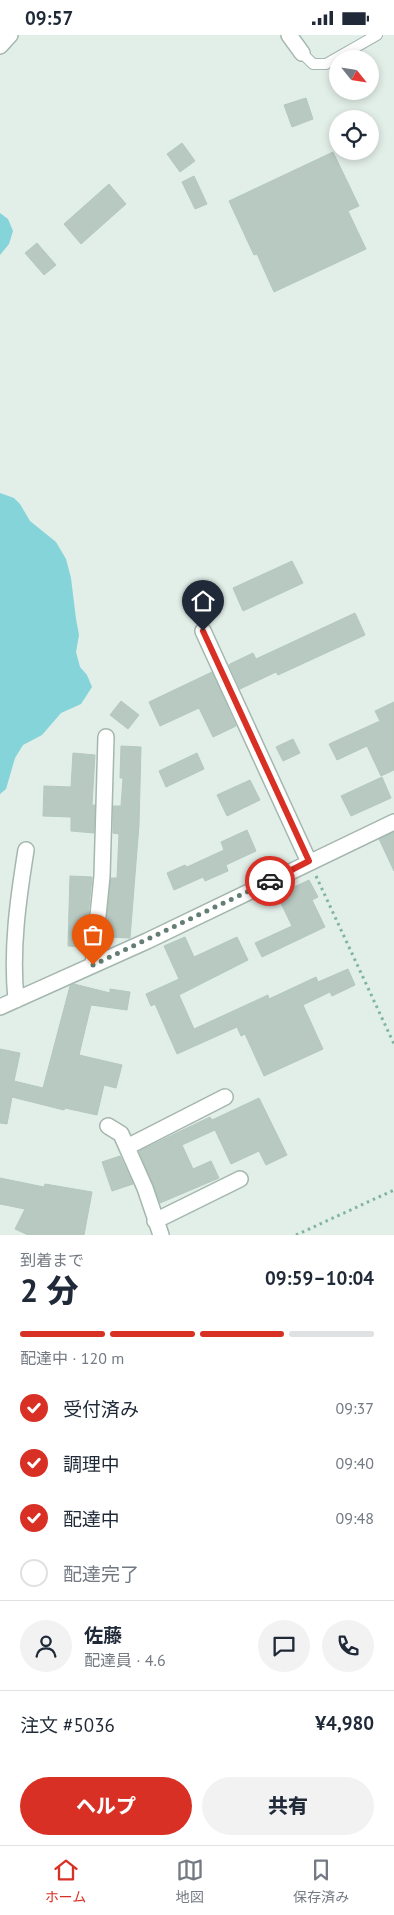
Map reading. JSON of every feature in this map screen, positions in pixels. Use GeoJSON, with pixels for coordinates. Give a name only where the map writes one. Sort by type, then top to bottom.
{"type":"FeatureCollection","features":[{"type":"Feature","properties":{"kind":"street"},"geometry":{"type":"LineString","coordinates":[[0,46],[10,35]]}},
{"type":"Feature","properties":{"kind":"street"},"geometry":{"type":"LineString","coordinates":[[289,35],[302,53]]}},
{"type":"Feature","properties":{"kind":"street"},"geometry":{"type":"LineString","coordinates":[[203,631],[309,861]]}},
{"type":"Feature","properties":{"kind":"street"},"geometry":{"type":"LineString","coordinates":[[93,965],[102,876],[106,737]]}},
{"type":"Feature","properties":{"kind":"street"},"geometry":{"type":"LineString","coordinates":[[0,1007],[162,933],[309,861],[394,822]]}},
{"type":"Feature","properties":{"kind":"street"},"geometry":{"type":"LineString","coordinates":[[16,1000],[13,970],[14,933],[26,850]]}},
{"type":"Feature","properties":{"kind":"street"},"geometry":{"type":"LineString","coordinates":[[127,1147],[225,1097]]}},
{"type":"Feature","properties":{"kind":"street"},"geometry":{"type":"LineString","coordinates":[[108,1126],[121,1134],[145,1188],[158,1228],[240,1179]]}},
{"type":"Feature","properties":{"kind":"lane"},"geometry":{"type":"LineString","coordinates":[[302,53],[313,64],[326,64],[377,35]]}},
{"type":"Feature","properties":{"kind":"path"},"geometry":{"type":"LineString","coordinates":[[309,861],[394,1044]]}},
{"type":"Feature","properties":{"kind":"path"},"geometry":{"type":"LineString","coordinates":[[296,1235],[394,1190]]}},
{"type":"Feature","properties":{"kind":"water"},"geometry":{"type":"Polygon","coordinates":[[[0,213],[8,219],[13,231],[9,244],[0,255],[0,213]]]}},
{"type":"Feature","properties":{"kind":"water"},"geometry":{"type":"Polygon","coordinates":[[[0,493],[14,498],[20,504],[30,521],[56,542],[66,559],[71,578],[79,635],[76,652],[80,667],[87,675],[92,687],[81,704],[61,713],[42,735],[23,745],[15,758],[6,789],[0,794],[0,493]]]}},
{"type":"Feature","properties":{"kind":"building"},"geometry":{"type":"Polygon","coordinates":[[[306,98],[313,119],[292,127],[284,105],[306,98]]]}},
{"type":"Feature","properties":{"kind":"building"},"geometry":{"type":"Polygon","coordinates":[[[182,143],[195,161],[180,172],[167,154],[182,143]]]}},
{"type":"Feature","properties":{"kind":"building"},"geometry":{"type":"Polygon","coordinates":[[[329,154],[329,160],[337,160],[359,206],[348,211],[366,249],[274,292],[257,254],[254,255],[229,201],[329,154]]]}},
{"type":"Feature","properties":{"kind":"building"},"geometry":{"type":"Polygon","coordinates":[[[194,176],[207,204],[195,209],[182,182],[194,176]]]}},
{"type":"Feature","properties":{"kind":"building"},"geometry":{"type":"Polygon","coordinates":[[[109,184],[126,204],[81,244],[64,224],[109,184]]]}},
{"type":"Feature","properties":{"kind":"building"},"geometry":{"type":"Polygon","coordinates":[[[37,243],[56,265],[44,275],[25,253],[37,243]]]}},
{"type":"Feature","properties":{"kind":"building"},"geometry":{"type":"Polygon","coordinates":[[[292,561],[303,583],[243,611],[233,588],[292,561]]]}},
{"type":"Feature","properties":{"kind":"building"},"geometry":{"type":"Polygon","coordinates":[[[355,613],[365,635],[278,675],[276,672],[240,689],[230,664],[253,653],[256,659],[355,613]]]}},
{"type":"Feature","properties":{"kind":"building"},"geometry":{"type":"Polygon","coordinates":[[[212,672],[236,726],[213,737],[199,708],[160,726],[149,702],[212,672]]]}},
{"type":"Feature","properties":{"kind":"building"},"geometry":{"type":"Polygon","coordinates":[[[121,701],[139,715],[128,729],[110,715],[121,701]]]}},
{"type":"Feature","properties":{"kind":"building"},"geometry":{"type":"Polygon","coordinates":[[[394,702],[394,770],[381,776],[367,746],[337,760],[329,744],[380,721],[375,711],[394,702]]]}},
{"type":"Feature","properties":{"kind":"building"},"geometry":{"type":"Polygon","coordinates":[[[293,739],[300,753],[283,761],[276,747],[293,739]]]}},
{"type":"Feature","properties":{"kind":"building"},"geometry":{"type":"Polygon","coordinates":[[[121,746],[141,747],[139,825],[130,938],[105,937],[111,878],[117,878],[119,834],[113,833],[113,806],[121,806],[123,778],[120,778],[121,746]]]}},
{"type":"Feature","properties":{"kind":"building"},"geometry":{"type":"Polygon","coordinates":[[[73,753],[95,755],[92,805],[95,805],[94,833],[71,831],[71,817],[43,816],[44,786],[71,787],[73,753]]]}},
{"type":"Feature","properties":{"kind":"building"},"geometry":{"type":"Polygon","coordinates":[[[197,753],[204,769],[166,787],[159,771],[197,753]]]}},
{"type":"Feature","properties":{"kind":"building"},"geometry":{"type":"Polygon","coordinates":[[[382,777],[391,798],[351,816],[341,796],[382,777]]]}},
{"type":"Feature","properties":{"kind":"building"},"geometry":{"type":"Polygon","coordinates":[[[250,780],[260,800],[227,816],[217,795],[250,780]]]}},
{"type":"Feature","properties":{"kind":"building"},"geometry":{"type":"Polygon","coordinates":[[[247,830],[256,851],[226,865],[228,871],[205,881],[203,877],[174,890],[167,873],[185,865],[187,867],[224,850],[221,842],[247,830]]]}},
{"type":"Feature","properties":{"kind":"building"},"geometry":{"type":"Polygon","coordinates":[[[394,832],[394,871],[379,839],[394,832]]]}},
{"type":"Feature","properties":{"kind":"building"},"geometry":{"type":"Polygon","coordinates":[[[70,876],[92,877],[85,947],[68,946],[70,876]]]}},
{"type":"Feature","properties":{"kind":"building"},"geometry":{"type":"Polygon","coordinates":[[[309,880],[318,897],[312,900],[325,927],[262,957],[255,943],[292,926],[277,895],[309,880]]]}},
{"type":"Feature","properties":{"kind":"building"},"geometry":{"type":"Polygon","coordinates":[[[185,937],[194,957],[237,937],[248,960],[179,995],[194,1029],[268,995],[269,999],[316,977],[318,982],[348,969],[355,985],[332,996],[330,992],[303,1005],[323,1049],[264,1076],[245,1034],[241,1036],[237,1027],[177,1054],[155,1004],[151,1006],[146,994],[179,979],[164,946],[185,937]]]}},
{"type":"Feature","properties":{"kind":"building"},"geometry":{"type":"Polygon","coordinates":[[[74,984],[110,993],[110,989],[130,992],[127,1010],[91,1005],[79,1055],[122,1065],[116,1088],[104,1085],[97,1115],[65,1108],[64,1110],[12,1097],[7,1124],[0,1123],[0,1049],[20,1053],[14,1081],[43,1088],[70,986],[74,984]]]}},
{"type":"Feature","properties":{"kind":"building"},"geometry":{"type":"Polygon","coordinates":[[[259,1098],[287,1155],[266,1165],[259,1151],[231,1164],[215,1130],[182,1145],[193,1169],[211,1161],[219,1178],[160,1203],[139,1151],[210,1117],[212,1120],[259,1098]]]}},
{"type":"Feature","properties":{"kind":"building"},"geometry":{"type":"Polygon","coordinates":[[[120,1156],[133,1184],[112,1191],[102,1162],[120,1156]]]}},
{"type":"Feature","properties":{"kind":"building"},"geometry":{"type":"Polygon","coordinates":[[[0,1178],[44,1187],[45,1184],[92,1192],[84,1235],[28,1235],[15,1229],[25,1209],[0,1204],[0,1178]]]}},
{"type":"Feature","properties":{"kind":"way so far"},"geometry":{"type":"LineString","coordinates":[[93,965],[160,935],[270,881]]}},
{"type":"Feature","properties":{"kind":"route"},"geometry":{"type":"LineString","coordinates":[[203,631],[309,861],[270,881]]}}]}
